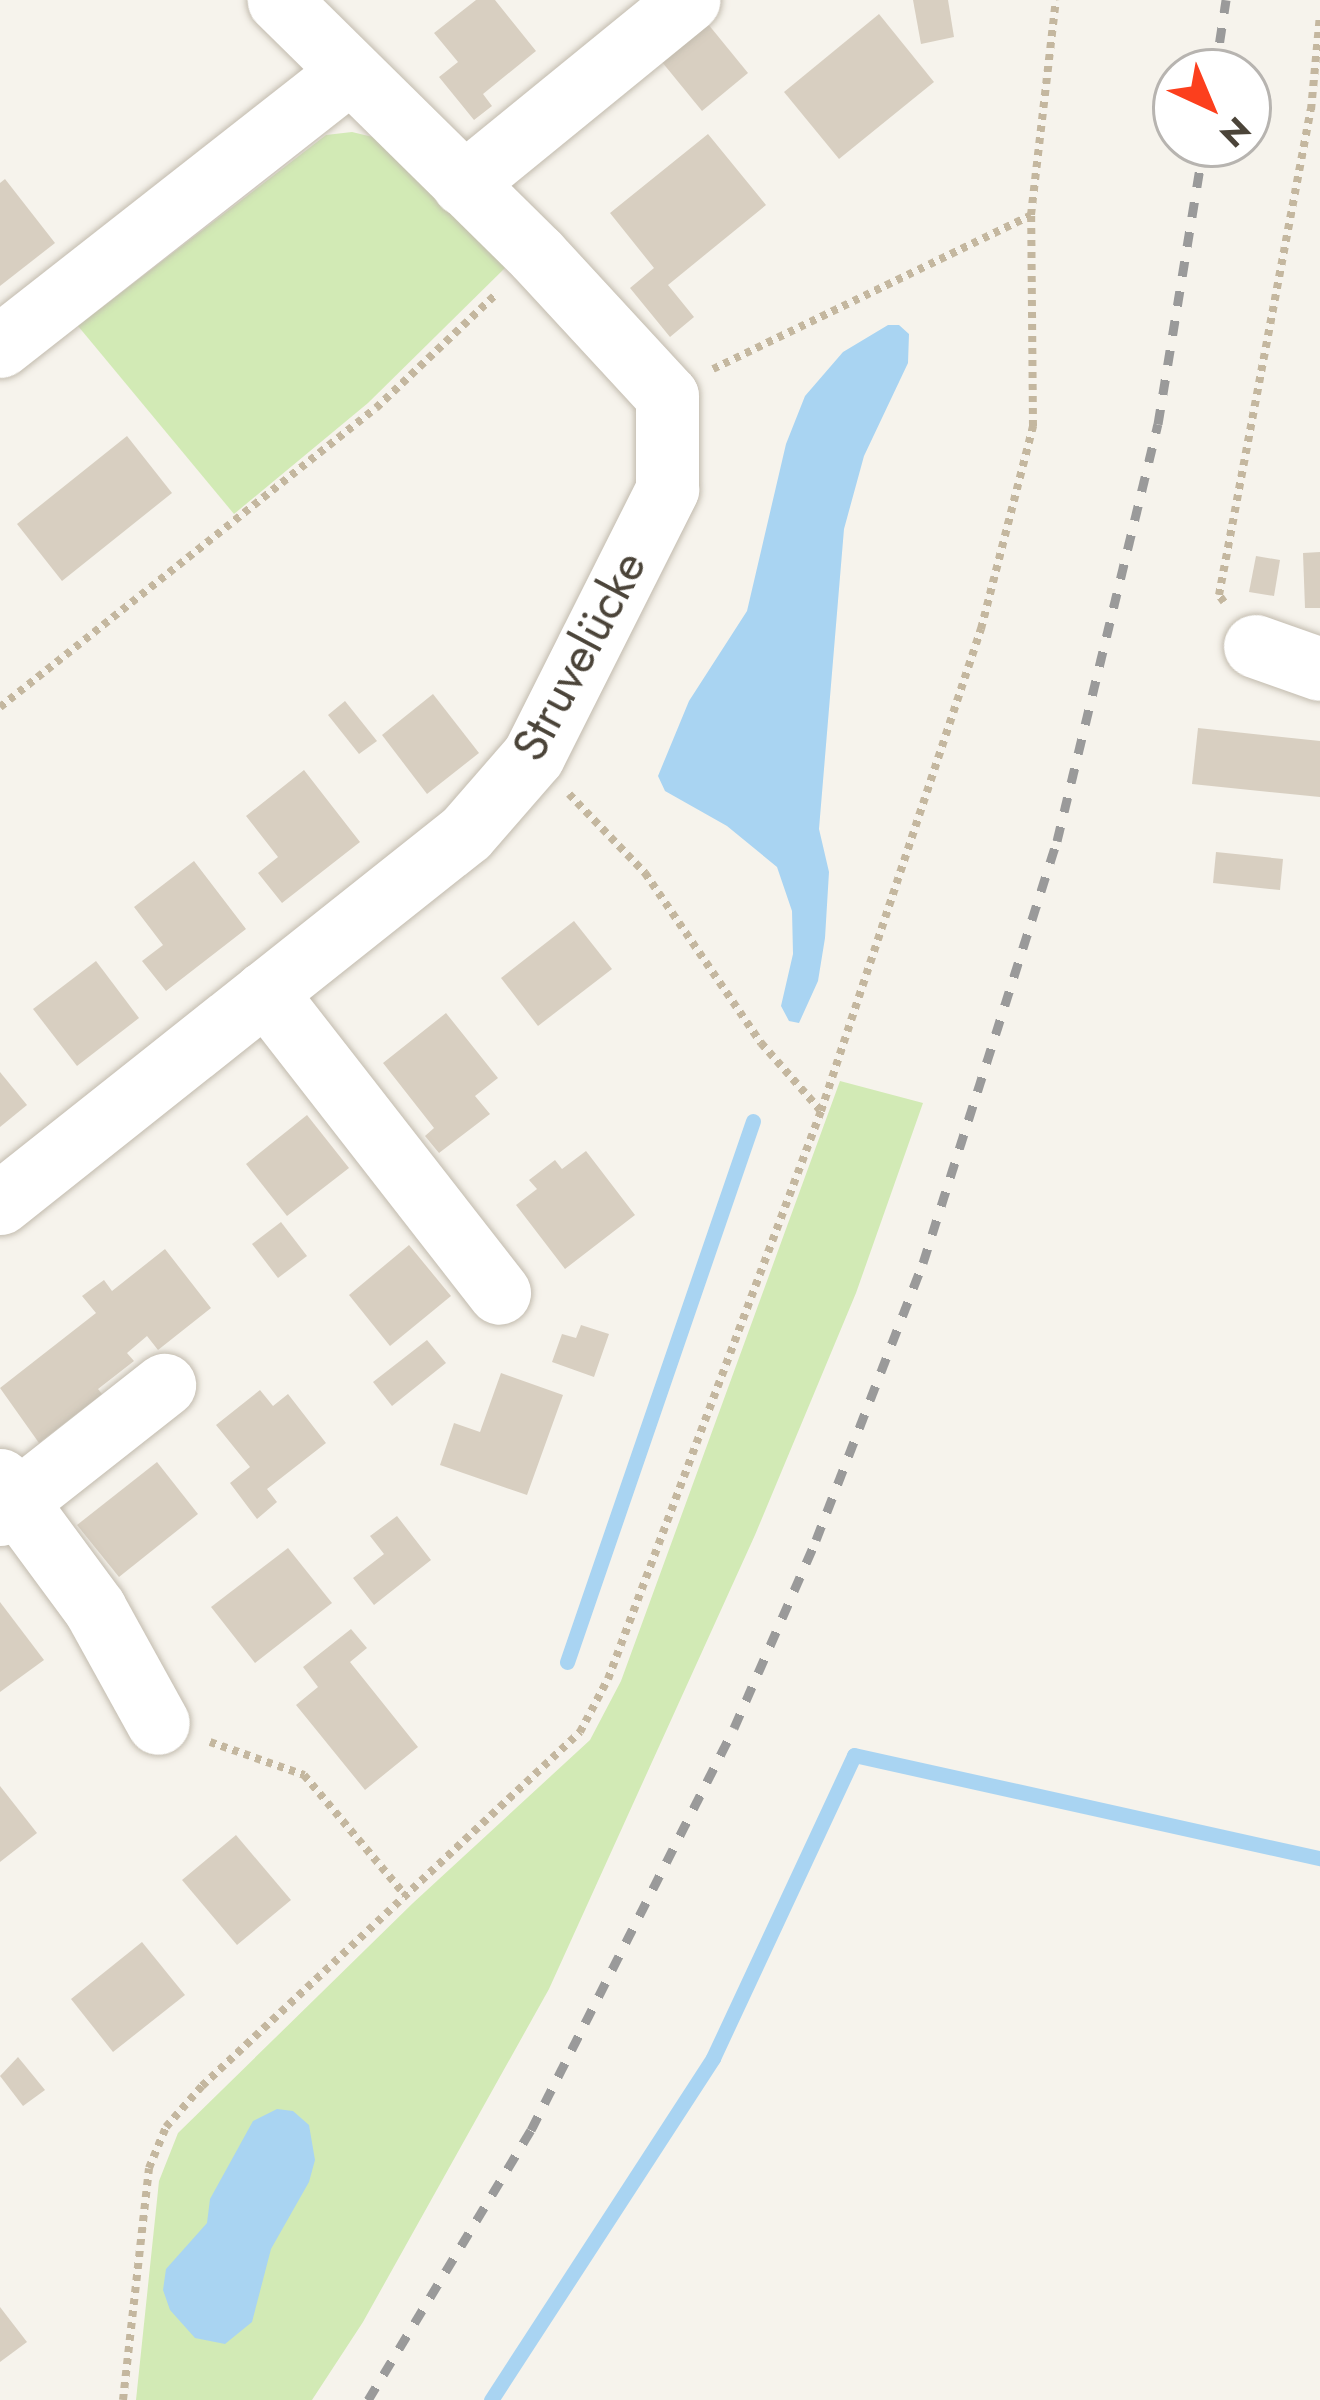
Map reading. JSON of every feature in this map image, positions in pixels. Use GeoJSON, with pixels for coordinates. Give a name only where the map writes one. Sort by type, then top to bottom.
{"type":"FeatureCollection","features":[{"type":"Feature","properties":{"kind":"street"},"geometry":{"type":"LineString","coordinates":[[278,0],[537,255],[667,396]]}},
{"type":"Feature","properties":{"kind":"street"},"geometry":{"type":"LineString","coordinates":[[463,184],[689,0]]}},
{"type":"Feature","properties":{"kind":"street"},"geometry":{"type":"LineString","coordinates":[[0,346],[350,71]]}},
{"type":"Feature","properties":{"kind":"street","name":"Struvelücke"},"geometry":{"type":"LineString","coordinates":[[0,1203],[466,833],[532,756],[667,489],[667,396]]}},
{"type":"Feature","properties":{"kind":"street"},"geometry":{"type":"LineString","coordinates":[[1256,646],[1320,669]]}},
{"type":"Feature","properties":{"kind":"street"},"geometry":{"type":"LineString","coordinates":[[265,992],[499,1293]]}},
{"type":"Feature","properties":{"kind":"street"},"geometry":{"type":"LineString","coordinates":[[158,1723],[95,1609],[5,1498],[164,1385]]}},
{"type":"Feature","properties":{"kind":"path"},"geometry":{"type":"LineString","coordinates":[[123,2400],[149,2168],[166,2127],[580,1732],[608,1679],[820,1111],[981,629],[1033,426],[1031,215],[1056,0]]}},
{"type":"Feature","properties":{"kind":"path"},"geometry":{"type":"LineString","coordinates":[[1256,646],[1220,595],[1311,110],[1320,14]]}},
{"type":"Feature","properties":{"kind":"path"},"geometry":{"type":"LineString","coordinates":[[667,396],[1031,215]]}},
{"type":"Feature","properties":{"kind":"path"},"geometry":{"type":"LineString","coordinates":[[0,707],[376,408],[537,255]]}},
{"type":"Feature","properties":{"kind":"path"},"geometry":{"type":"LineString","coordinates":[[532,756],[645,874],[760,1043],[820,1111]]}},
{"type":"Feature","properties":{"kind":"path"},"geometry":{"type":"LineString","coordinates":[[158,1723],[304,1775],[405,1895]]}},
{"type":"Feature","properties":{"kind":"green space"},"geometry":{"type":"Polygon","coordinates":[[[352,132],[377,138],[507,266],[368,403],[234,514],[78,326],[326,135],[352,132]]]}},
{"type":"Feature","properties":{"kind":"green space"},"geometry":{"type":"Polygon","coordinates":[[[840,1081],[923,1103],[856,1293],[755,1535],[549,1989],[363,2322],[312,2400],[136,2400],[159,2181],[178,2133],[413,1903],[590,1740],[621,1681],[840,1081]]]}},
{"type":"Feature","properties":{"kind":"water"},"geometry":{"type":"Polygon","coordinates":[[[888,325],[899,325],[909,334],[908,363],[864,456],[844,529],[819,829],[829,872],[825,938],[818,981],[799,1023],[789,1021],[781,1006],[793,954],[792,911],[777,867],[727,826],[665,791],[658,776],[689,701],[747,611],[786,444],[805,396],[843,352],[888,325]]]}},
{"type":"Feature","properties":{"kind":"water"},"geometry":{"type":"Polygon","coordinates":[[[277,2109],[293,2111],[309,2125],[315,2160],[309,2182],[271,2249],[252,2322],[225,2344],[195,2338],[170,2310],[163,2290],[166,2269],[207,2223],[210,2199],[253,2121],[277,2109]]]}},
{"type":"Feature","properties":{"kind":"building"},"geometry":{"type":"Polygon","coordinates":[[[476,0],[495,0],[536,51],[483,94],[492,106],[474,120],[439,77],[458,62],[434,33],[476,0]]]}},
{"type":"Feature","properties":{"kind":"building"},"geometry":{"type":"Polygon","coordinates":[[[913,0],[948,0],[954,37],[921,44],[913,0]]]}},
{"type":"Feature","properties":{"kind":"building"},"geometry":{"type":"Polygon","coordinates":[[[879,14],[934,82],[839,159],[784,92],[879,14]]]}},
{"type":"Feature","properties":{"kind":"building"},"geometry":{"type":"Polygon","coordinates":[[[708,24],[748,73],[702,111],[662,62],[708,24]]]}},
{"type":"Feature","properties":{"kind":"building"},"geometry":{"type":"Polygon","coordinates":[[[708,134],[766,205],[668,285],[694,317],[670,337],[630,288],[654,268],[610,213],[708,134]]]}},
{"type":"Feature","properties":{"kind":"building"},"geometry":{"type":"Polygon","coordinates":[[[5,179],[55,243],[0,286],[0,183],[5,179]]]}},
{"type":"Feature","properties":{"kind":"building"},"geometry":{"type":"Polygon","coordinates":[[[127,436],[172,493],[62,581],[17,524],[127,436]]]}},
{"type":"Feature","properties":{"kind":"building"},"geometry":{"type":"Polygon","coordinates":[[[1320,552],[1320,608],[1305,608],[1303,553],[1320,552]]]}},
{"type":"Feature","properties":{"kind":"building"},"geometry":{"type":"Polygon","coordinates":[[[1256,556],[1280,560],[1274,596],[1249,592],[1256,556]]]}},
{"type":"Feature","properties":{"kind":"building"},"geometry":{"type":"Polygon","coordinates":[[[433,694],[479,753],[427,794],[382,735],[433,694]]]}},
{"type":"Feature","properties":{"kind":"building"},"geometry":{"type":"Polygon","coordinates":[[[345,701],[377,741],[359,754],[328,715],[345,701]]]}},
{"type":"Feature","properties":{"kind":"building"},"geometry":{"type":"Polygon","coordinates":[[[1198,728],[1320,741],[1320,797],[1192,784],[1198,728]]]}},
{"type":"Feature","properties":{"kind":"building"},"geometry":{"type":"Polygon","coordinates":[[[304,770],[360,842],[282,903],[258,873],[278,857],[246,816],[304,770]]]}},
{"type":"Feature","properties":{"kind":"building"},"geometry":{"type":"Polygon","coordinates":[[[1216,852],[1283,859],[1280,890],[1213,883],[1216,852]]]}},
{"type":"Feature","properties":{"kind":"building"},"geometry":{"type":"Polygon","coordinates":[[[194,861],[246,929],[166,991],[142,961],[163,945],[134,907],[194,861]]]}},
{"type":"Feature","properties":{"kind":"building"},"geometry":{"type":"Polygon","coordinates":[[[574,921],[612,969],[538,1026],[501,978],[574,921]]]}},
{"type":"Feature","properties":{"kind":"building"},"geometry":{"type":"Polygon","coordinates":[[[96,961],[139,1018],[77,1066],[33,1009],[96,961]]]}},
{"type":"Feature","properties":{"kind":"building"},"geometry":{"type":"Polygon","coordinates":[[[446,1013],[498,1078],[475,1096],[490,1114],[439,1153],[425,1136],[434,1128],[383,1063],[446,1013]]]}},
{"type":"Feature","properties":{"kind":"building"},"geometry":{"type":"Polygon","coordinates":[[[0,1072],[27,1105],[0,1127],[0,1072]]]}},
{"type":"Feature","properties":{"kind":"building"},"geometry":{"type":"Polygon","coordinates":[[[307,1115],[349,1168],[287,1216],[246,1164],[307,1115]]]}},
{"type":"Feature","properties":{"kind":"building"},"geometry":{"type":"Polygon","coordinates":[[[586,1151],[635,1215],[565,1269],[516,1205],[537,1189],[529,1180],[555,1160],[562,1169],[586,1151]]]}},
{"type":"Feature","properties":{"kind":"building"},"geometry":{"type":"Polygon","coordinates":[[[281,1222],[307,1256],[278,1278],[252,1244],[281,1222]]]}},
{"type":"Feature","properties":{"kind":"building"},"geometry":{"type":"Polygon","coordinates":[[[409,1245],[451,1296],[390,1346],[349,1295],[409,1245]]]}},
{"type":"Feature","properties":{"kind":"building"},"geometry":{"type":"Polygon","coordinates":[[[165,1249],[211,1308],[158,1350],[147,1336],[127,1353],[134,1361],[98,1389],[102,1394],[39,1443],[0,1388],[96,1313],[82,1296],[104,1280],[112,1291],[165,1249]]]}},
{"type":"Feature","properties":{"kind":"building"},"geometry":{"type":"Polygon","coordinates":[[[581,1325],[609,1334],[594,1377],[552,1362],[562,1334],[576,1338],[581,1325]]]}},
{"type":"Feature","properties":{"kind":"building"},"geometry":{"type":"Polygon","coordinates":[[[427,1340],[446,1363],[392,1406],[373,1382],[427,1340]]]}},
{"type":"Feature","properties":{"kind":"building"},"geometry":{"type":"Polygon","coordinates":[[[501,1373],[563,1395],[527,1495],[440,1465],[454,1423],[480,1432],[501,1373]]]}},
{"type":"Feature","properties":{"kind":"building"},"geometry":{"type":"Polygon","coordinates":[[[260,1390],[273,1406],[288,1394],[326,1443],[267,1489],[277,1502],[257,1519],[230,1483],[250,1467],[216,1425],[260,1390]]]}},
{"type":"Feature","properties":{"kind":"building"},"geometry":{"type":"Polygon","coordinates":[[[157,1462],[198,1514],[119,1577],[77,1525],[157,1462]]]}},
{"type":"Feature","properties":{"kind":"building"},"geometry":{"type":"Polygon","coordinates":[[[397,1516],[431,1560],[374,1605],[353,1578],[384,1554],[370,1536],[397,1516]]]}},
{"type":"Feature","properties":{"kind":"building"},"geometry":{"type":"Polygon","coordinates":[[[288,1548],[332,1603],[255,1663],[211,1607],[288,1548]]]}},
{"type":"Feature","properties":{"kind":"building"},"geometry":{"type":"Polygon","coordinates":[[[0,1602],[44,1660],[0,1692],[0,1602]]]}},
{"type":"Feature","properties":{"kind":"building"},"geometry":{"type":"Polygon","coordinates":[[[351,1629],[367,1648],[350,1662],[418,1747],[365,1790],[296,1705],[318,1687],[303,1667],[351,1629]]]}},
{"type":"Feature","properties":{"kind":"building"},"geometry":{"type":"Polygon","coordinates":[[[0,1786],[37,1833],[0,1862],[0,1786]]]}},
{"type":"Feature","properties":{"kind":"building"},"geometry":{"type":"Polygon","coordinates":[[[236,1835],[291,1900],[237,1945],[182,1880],[236,1835]]]}},
{"type":"Feature","properties":{"kind":"building"},"geometry":{"type":"Polygon","coordinates":[[[142,1942],[185,1995],[113,2052],[71,1999],[142,1942]]]}},
{"type":"Feature","properties":{"kind":"building"},"geometry":{"type":"Polygon","coordinates":[[[18,2057],[45,2090],[23,2106],[0,2076],[18,2057]]]}},
{"type":"Feature","properties":{"kind":"building"},"geometry":{"type":"Polygon","coordinates":[[[0,2307],[27,2342],[0,2362],[0,2307]]]}},
{"type":"Feature","properties":{"kind":"waterway"},"geometry":{"type":"LineString","coordinates":[[567,1662],[753,1121]]}},
{"type":"Feature","properties":{"kind":"waterway"},"geometry":{"type":"LineString","coordinates":[[491,2400],[713,2058],[854,1755],[1320,1858]]}},
{"type":"Feature","properties":{"kind":"railway"},"geometry":{"type":"LineString","coordinates":[[1219,48],[1226,0]]}},
{"type":"Feature","properties":{"kind":"railway"},"geometry":{"type":"LineString","coordinates":[[368,2400],[531,2130],[734,1728],[816,1540],[923,1263],[1057,841],[1158,424],[1200,168]]}}]}
